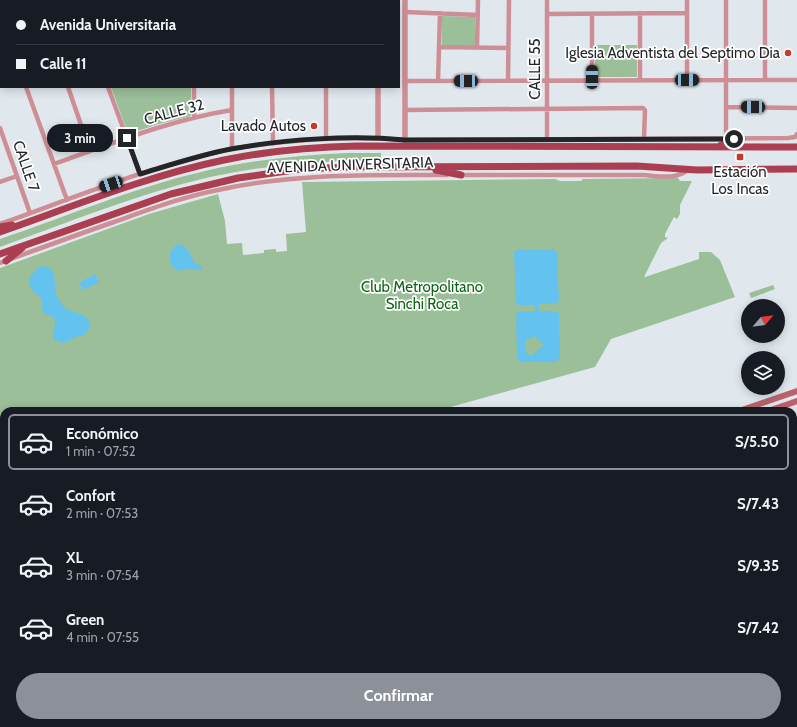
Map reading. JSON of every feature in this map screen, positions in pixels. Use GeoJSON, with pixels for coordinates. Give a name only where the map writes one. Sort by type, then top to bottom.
{"type":"FeatureCollection","features":[{"type":"Feature","properties":{"kind":"main road"},"geometry":{"type":"LineString","coordinates":[[713,148],[742,139]]}},
{"type":"Feature","properties":{"kind":"main road","name":"AVENIDA UNIVERSITARIA"},"geometry":{"type":"LineString","coordinates":[[0,232],[146,180],[225,160],[286,150],[363,146],[797,147]]}},
{"type":"Feature","properties":{"kind":"main road"},"geometry":{"type":"LineString","coordinates":[[424,166],[433,170],[461,175]]}},
{"type":"Feature","properties":{"kind":"main road","name":"AVENIDA UNIVERSITARIA"},"geometry":{"type":"LineString","coordinates":[[0,254],[149,201],[190,189],[238,178],[301,169],[424,166],[637,166],[688,170],[797,169]]}},
{"type":"Feature","properties":{"kind":"main road"},"geometry":{"type":"LineString","coordinates":[[0,225],[26,223]]}},
{"type":"Feature","properties":{"kind":"main road"},"geometry":{"type":"LineString","coordinates":[[3,262],[28,244]]}},
{"type":"Feature","properties":{"kind":"main road"},"geometry":{"type":"LineString","coordinates":[[751,407],[797,391]]}},
{"type":"Feature","properties":{"kind":"main road"},"geometry":{"type":"LineString","coordinates":[[780,407],[797,401]]}},
{"type":"Feature","properties":{"kind":"street"},"geometry":{"type":"LineString","coordinates":[[405,0],[405,140]]}},
{"type":"Feature","properties":{"kind":"street"},"geometry":{"type":"LineString","coordinates":[[477,47],[478,0]]}},
{"type":"Feature","properties":{"kind":"street"},"geometry":{"type":"LineString","coordinates":[[508,81],[509,0]]}},
{"type":"Feature","properties":{"kind":"street","name":"CALLE 55"},"geometry":{"type":"LineString","coordinates":[[546,0],[547,139]]}},
{"type":"Feature","properties":{"kind":"street"},"geometry":{"type":"LineString","coordinates":[[687,0],[687,80]]}},
{"type":"Feature","properties":{"kind":"street"},"geometry":{"type":"LineString","coordinates":[[726,0],[726,138]]}},
{"type":"Feature","properties":{"kind":"street"},"geometry":{"type":"LineString","coordinates":[[765,0],[765,80]]}},
{"type":"Feature","properties":{"kind":"street"},"geometry":{"type":"LineString","coordinates":[[405,12],[478,15]]}},
{"type":"Feature","properties":{"kind":"street"},"geometry":{"type":"LineString","coordinates":[[640,13],[640,80]]}},
{"type":"Feature","properties":{"kind":"street"},"geometry":{"type":"LineString","coordinates":[[547,14],[687,13]]}},
{"type":"Feature","properties":{"kind":"street"},"geometry":{"type":"LineString","coordinates":[[438,81],[440,14]]}},
{"type":"Feature","properties":{"kind":"street"},"geometry":{"type":"LineString","coordinates":[[592,14],[592,80]]}},
{"type":"Feature","properties":{"kind":"street"},"geometry":{"type":"LineString","coordinates":[[439,47],[508,48]]}},
{"type":"Feature","properties":{"kind":"street"},"geometry":{"type":"LineString","coordinates":[[405,81],[797,80]]}},
{"type":"Feature","properties":{"kind":"street"},"geometry":{"type":"LineString","coordinates":[[26,88],[68,200]]}},
{"type":"Feature","properties":{"kind":"street"},"geometry":{"type":"LineString","coordinates":[[68,88],[90,151]]}},
{"type":"Feature","properties":{"kind":"street"},"geometry":{"type":"LineString","coordinates":[[108,88],[140,174]]}},
{"type":"Feature","properties":{"kind":"street"},"geometry":{"type":"LineString","coordinates":[[194,88],[194,118]]}},
{"type":"Feature","properties":{"kind":"street"},"geometry":{"type":"LineString","coordinates":[[232,88],[232,149]]}},
{"type":"Feature","properties":{"kind":"street"},"geometry":{"type":"LineString","coordinates":[[272,88],[273,144]]}},
{"type":"Feature","properties":{"kind":"street"},"geometry":{"type":"LineString","coordinates":[[326,88],[326,139]]}},
{"type":"Feature","properties":{"kind":"street"},"geometry":{"type":"LineString","coordinates":[[378,88],[378,138]]}},
{"type":"Feature","properties":{"kind":"street"},"geometry":{"type":"LineString","coordinates":[[726,107],[797,108]]}},
{"type":"Feature","properties":{"kind":"street"},"geometry":{"type":"LineString","coordinates":[[405,110],[643,108],[645,110],[644,138]]}},
{"type":"Feature","properties":{"kind":"street","name":"CALLE 32"},"geometry":{"type":"LineString","coordinates":[[54,164],[158,127],[232,110]]}},
{"type":"Feature","properties":{"kind":"street","name":"CALLE 7"},"geometry":{"type":"LineString","coordinates":[[0,128],[30,213]]}},
{"type":"Feature","properties":{"kind":"street","name":"AVENIDA UNIVERSITARIA"},"geometry":{"type":"LineString","coordinates":[[0,225],[140,174],[232,149],[273,144],[326,139],[378,138],[405,140],[644,138],[742,139],[792,138],[797,134]]}},
{"type":"Feature","properties":{"kind":"street","name":"AVENIDA UNIVERSITARIA"},"geometry":{"type":"LineString","coordinates":[[3,262],[172,202],[231,187],[269,181],[356,175],[644,175],[661,177],[679,176],[688,170]]}},
{"type":"Feature","properties":{"kind":"street"},"geometry":{"type":"LineString","coordinates":[[0,182],[17,176]]}},
{"type":"Feature","properties":{"kind":"street"},"geometry":{"type":"LineString","coordinates":[[797,521],[797,527]]}},
{"type":"Feature","properties":{"kind":"green space"},"geometry":{"type":"Polygon","coordinates":[[[442,16],[475,17],[475,46],[442,45],[442,16]]]}},
{"type":"Feature","properties":{"kind":"green space"},"geometry":{"type":"Polygon","coordinates":[[[595,45],[637,45],[637,77],[595,77],[595,45]]]}},
{"type":"Feature","properties":{"kind":"green space"},"geometry":{"type":"Polygon","coordinates":[[[111,88],[191,88],[191,116],[128,134],[111,88]]]}},
{"type":"Feature","properties":{"kind":"green space"},"geometry":{"type":"Polygon","coordinates":[[[347,153],[381,153],[381,161],[338,161],[295,164],[252,169],[210,177],[130,200],[0,247],[0,239],[153,185],[205,171],[258,161],[347,153]]]}},
{"type":"Feature","properties":{"kind":"green space","name":"Club Metropolitano Sinchi Roca"},"geometry":{"type":"Polygon","coordinates":[[[678,178],[680,181],[692,181],[680,205],[680,214],[677,219],[674,217],[665,234],[665,237],[668,238],[661,243],[644,277],[699,259],[699,252],[711,252],[720,260],[735,297],[611,339],[595,367],[450,407],[0,407],[0,268],[149,214],[218,194],[225,221],[227,244],[242,243],[243,255],[264,253],[264,250],[276,249],[276,252],[287,251],[286,234],[306,232],[302,182],[555,179],[560,181],[581,181],[583,179],[678,178]]]}},
{"type":"Feature","properties":{"kind":"green space"},"geometry":{"type":"Polygon","coordinates":[[[773,285],[775,289],[751,298],[749,293],[773,285]]]}},
{"type":"Feature","properties":{"kind":"water"},"geometry":{"type":"Polygon","coordinates":[[[179,244],[187,249],[194,263],[202,266],[202,269],[185,269],[178,271],[174,269],[170,261],[170,257],[172,249],[179,244]]]}},
{"type":"Feature","properties":{"kind":"water"},"geometry":{"type":"Polygon","coordinates":[[[553,249],[557,252],[559,301],[555,304],[539,304],[539,311],[555,311],[559,313],[560,358],[555,362],[518,361],[516,314],[518,312],[535,311],[535,305],[516,304],[514,252],[518,250],[553,249]],[[534,336],[525,341],[525,352],[531,356],[544,345],[534,336]]]}},
{"type":"Feature","properties":{"kind":"water"},"geometry":{"type":"Polygon","coordinates":[[[42,266],[51,269],[56,293],[61,303],[68,310],[88,318],[90,327],[86,333],[65,343],[59,342],[55,339],[54,318],[43,312],[41,299],[31,288],[30,277],[32,273],[42,266]]]}},
{"type":"Feature","properties":{"kind":"water"},"geometry":{"type":"Polygon","coordinates":[[[95,274],[99,282],[83,290],[79,283],[95,274]]]}},
{"type":"Feature","properties":{"kind":"place","name":"Iglesia Adventista del Septimo Dia"},"geometry":{"type":"Point","coordinates":[788,53]}},
{"type":"Feature","properties":{"kind":"place","name":"Lavado Autos"},"geometry":{"type":"Point","coordinates":[314,126]}},
{"type":"Feature","properties":{"kind":"place","name":"Estación Los Incas"},"geometry":{"type":"Point","coordinates":[740,157]}},
{"type":"Feature","properties":{"kind":"route"},"geometry":{"type":"LineString","coordinates":[[127,138],[140,174],[232,149],[326,139],[734,139]]}}]}
